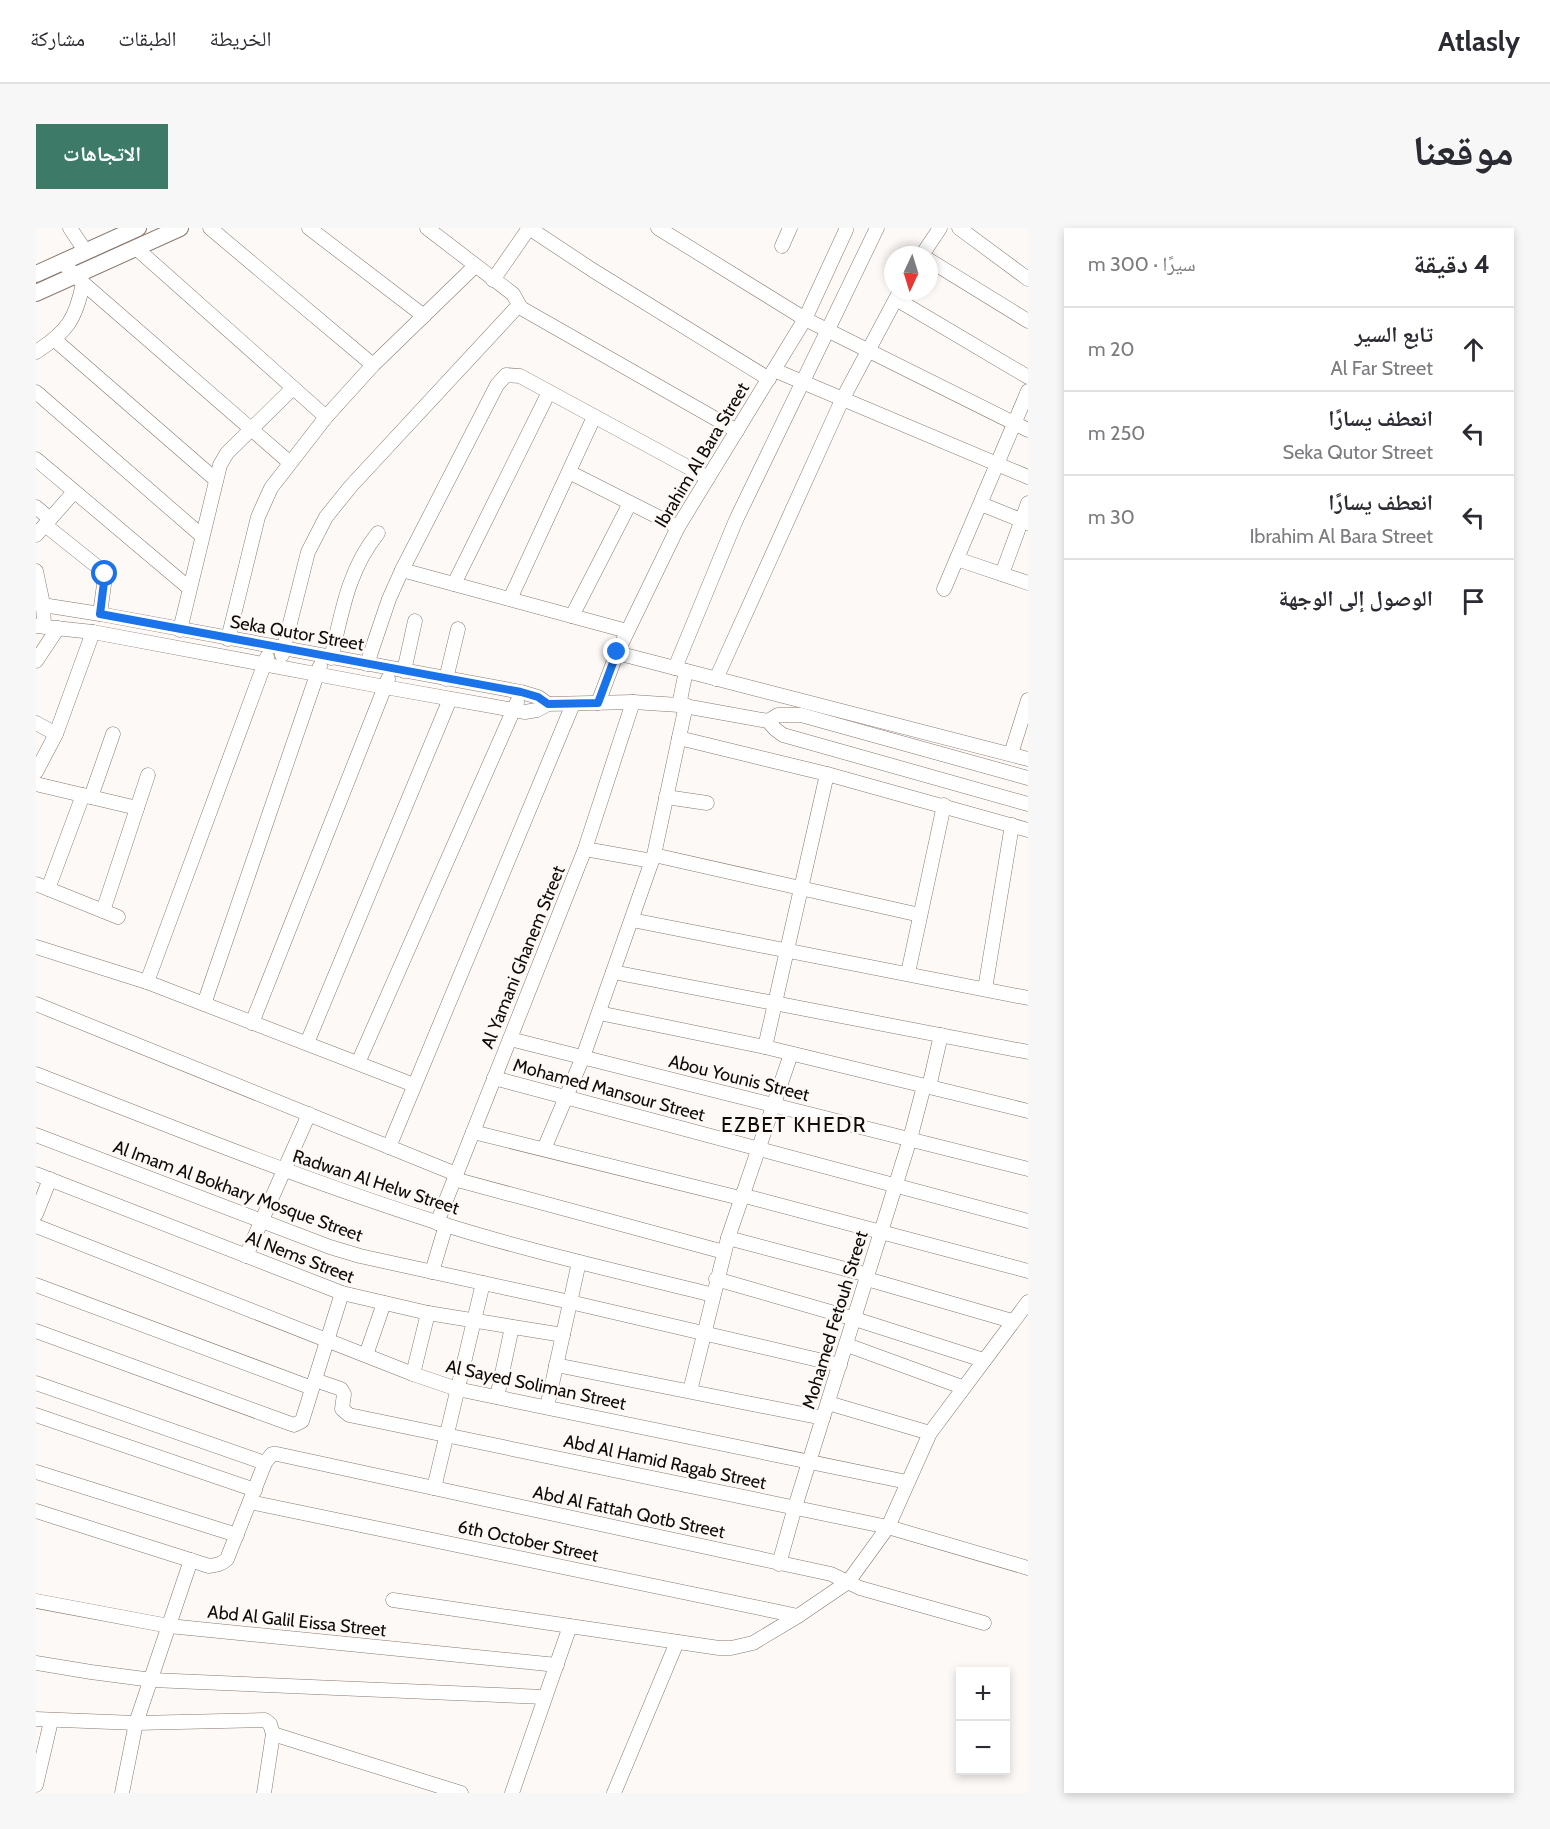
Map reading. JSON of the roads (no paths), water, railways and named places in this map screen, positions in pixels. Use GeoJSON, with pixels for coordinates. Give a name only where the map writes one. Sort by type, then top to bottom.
{"type":"FeatureCollection","features":[{"type":"Feature","properties":{"kind":"street"},"geometry":{"type":"LineString","coordinates":[[70,228],[86,252]]}},
{"type":"Feature","properties":{"kind":"street"},"geometry":{"type":"LineString","coordinates":[[36,274],[138,228]]}},
{"type":"Feature","properties":{"kind":"street"},"geometry":{"type":"LineString","coordinates":[[210,228],[374,365]]}},
{"type":"Feature","properties":{"kind":"street"},"geometry":{"type":"LineString","coordinates":[[309,228],[424,316]]}},
{"type":"Feature","properties":{"kind":"street"},"geometry":{"type":"LineString","coordinates":[[426,228],[513,294],[518,306],[736,431]]}},
{"type":"Feature","properties":{"kind":"street"},"geometry":{"type":"LineString","coordinates":[[493,280],[529,228],[594,272],[772,374],[802,382],[1028,477]]}},
{"type":"Feature","properties":{"kind":"street"},"geometry":{"type":"LineString","coordinates":[[658,228],[805,319],[1028,430]]}},
{"type":"Feature","properties":{"kind":"street"},"geometry":{"type":"LineString","coordinates":[[782,246],[790,228]]}},
{"type":"Feature","properties":{"kind":"street"},"geometry":{"type":"LineString","coordinates":[[544,1149],[583,1057],[653,858],[679,738],[682,705],[680,669],[728,538],[878,228]]}},
{"type":"Feature","properties":{"kind":"street"},"geometry":{"type":"LineString","coordinates":[[959,228],[1028,279]]}},
{"type":"Feature","properties":{"kind":"street"},"geometry":{"type":"LineString","coordinates":[[36,293],[79,279],[175,229]]}},
{"type":"Feature","properties":{"kind":"street"},"geometry":{"type":"LineString","coordinates":[[928,246],[938,229]]}},
{"type":"Feature","properties":{"kind":"street","name":"Ibrahim Al Bara Street"},"geometry":{"type":"LineString","coordinates":[[598,703],[617,652],[678,527],[805,319],[846,230]]}},
{"type":"Feature","properties":{"kind":"street"},"geometry":{"type":"LineString","coordinates":[[136,248],[326,417]]}},
{"type":"Feature","properties":{"kind":"street"},"geometry":{"type":"LineString","coordinates":[[62,262],[289,462]]}},
{"type":"Feature","properties":{"kind":"street"},"geometry":{"type":"LineString","coordinates":[[228,639],[258,517],[271,488],[326,417],[374,365],[475,266]]}},
{"type":"Feature","properties":{"kind":"street"},"geometry":{"type":"LineString","coordinates":[[938,266],[1028,321]]}},
{"type":"Feature","properties":{"kind":"street"},"geometry":{"type":"LineString","coordinates":[[36,352],[55,340],[68,326],[77,310],[79,279]]}},
{"type":"Feature","properties":{"kind":"street"},"geometry":{"type":"LineString","coordinates":[[716,679],[842,400],[895,300]]}},
{"type":"Feature","properties":{"kind":"street"},"geometry":{"type":"LineString","coordinates":[[906,300],[1028,377]]}},
{"type":"Feature","properties":{"kind":"street"},"geometry":{"type":"LineString","coordinates":[[147,982],[272,665],[308,552],[326,517],[351,486],[518,306]]}},
{"type":"Feature","properties":{"kind":"street"},"geometry":{"type":"LineString","coordinates":[[55,340],[216,480]]}},
{"type":"Feature","properties":{"kind":"street"},"geometry":{"type":"LineString","coordinates":[[367,664],[388,599],[497,384],[506,375],[520,376],[708,478]]}},
{"type":"Feature","properties":{"kind":"street"},"geometry":{"type":"LineString","coordinates":[[180,630],[223,459],[293,388]]}},
{"type":"Feature","properties":{"kind":"street"},"geometry":{"type":"LineString","coordinates":[[944,589],[1028,391]]}},
{"type":"Feature","properties":{"kind":"street"},"geometry":{"type":"LineString","coordinates":[[36,392],[202,536]]}},
{"type":"Feature","properties":{"kind":"street"},"geometry":{"type":"LineString","coordinates":[[454,584],[549,392]]}},
{"type":"Feature","properties":{"kind":"street"},"geometry":{"type":"LineString","coordinates":[[510,599],[594,417]]}},
{"type":"Feature","properties":{"kind":"street"},"geometry":{"type":"LineString","coordinates":[[36,459],[189,588]]}},
{"type":"Feature","properties":{"kind":"street"},"geometry":{"type":"LineString","coordinates":[[569,472],[678,527]]}},
{"type":"Feature","properties":{"kind":"street"},"geometry":{"type":"LineString","coordinates":[[44,526],[74,492]]}},
{"type":"Feature","properties":{"kind":"street"},"geometry":{"type":"LineString","coordinates":[[572,616],[630,503]]}},
{"type":"Feature","properties":{"kind":"street"},"geometry":{"type":"LineString","coordinates":[[1002,574],[1024,522],[1028,503]]}},
{"type":"Feature","properties":{"kind":"street"},"geometry":{"type":"LineString","coordinates":[[981,504],[1024,522]]}},
{"type":"Feature","properties":{"kind":"street"},"geometry":{"type":"LineString","coordinates":[[36,507],[44,526],[104,572],[100,614]]}},
{"type":"Feature","properties":{"kind":"street"},"geometry":{"type":"LineString","coordinates":[[204,1004],[318,674],[327,657],[355,568],[364,549],[378,533]]}},
{"type":"Feature","properties":{"kind":"street"},"geometry":{"type":"LineString","coordinates":[[957,559],[1028,583]]}},
{"type":"Feature","properties":{"kind":"street"},"geometry":{"type":"LineString","coordinates":[[402,570],[627,631]]}},
{"type":"Feature","properties":{"kind":"street"},"geometry":{"type":"LineString","coordinates":[[36,572],[46,627],[36,661]]}},
{"type":"Feature","properties":{"kind":"street","name":"Seka Qutor Street"},"geometry":{"type":"LineString","coordinates":[[40,604],[521,692],[538,697],[548,704]]}},
{"type":"Feature","properties":{"kind":"street"},"geometry":{"type":"LineString","coordinates":[[252,1023],[385,687],[398,670],[416,621]]}},
{"type":"Feature","properties":{"kind":"street","name":"Seka Qutor Street"},"geometry":{"type":"LineString","coordinates":[[46,627],[93,632],[513,710],[531,711],[548,704],[633,702],[682,705],[768,721],[783,735],[1028,804]]}},
{"type":"Feature","properties":{"kind":"street"},"geometry":{"type":"LineString","coordinates":[[446,679],[458,629]]}},
{"type":"Feature","properties":{"kind":"street"},"geometry":{"type":"LineString","coordinates":[[36,772],[56,734],[93,632]]}},
{"type":"Feature","properties":{"kind":"street"},"geometry":{"type":"LineString","coordinates":[[617,652],[1028,759]]}},
{"type":"Feature","properties":{"kind":"street"},"geometry":{"type":"LineString","coordinates":[[358,1063],[521,692]]}},
{"type":"Feature","properties":{"kind":"street"},"geometry":{"type":"LineString","coordinates":[[307,1043],[450,699]]}},
{"type":"Feature","properties":{"kind":"street"},"geometry":{"type":"LineString","coordinates":[[1011,754],[1028,700]]}},
{"type":"Feature","properties":{"kind":"street","name":"Al Yamani Ghanem Street"},"geometry":{"type":"LineString","coordinates":[[432,1272],[455,1176],[585,849],[633,702]]}},
{"type":"Feature","properties":{"kind":"street"},"geometry":{"type":"LineString","coordinates":[[389,1147],[573,704]]}},
{"type":"Feature","properties":{"kind":"street","name":"Seka Qutor Street"},"geometry":{"type":"LineString","coordinates":[[768,721],[778,715],[801,715],[1028,778]]}},
{"type":"Feature","properties":{"kind":"street"},"geometry":{"type":"LineString","coordinates":[[36,723],[56,734]]}},
{"type":"Feature","properties":{"kind":"street"},"geometry":{"type":"LineString","coordinates":[[112,734],[87,796],[42,887],[118,917]]}},
{"type":"Feature","properties":{"kind":"street"},"geometry":{"type":"LineString","coordinates":[[679,738],[827,774],[1028,830]]}},
{"type":"Feature","properties":{"kind":"street"},"geometry":{"type":"LineString","coordinates":[[765,1047],[827,774]]}},
{"type":"Feature","properties":{"kind":"street"},"geometry":{"type":"LineString","coordinates":[[103,911],[148,775]]}},
{"type":"Feature","properties":{"kind":"street"},"geometry":{"type":"LineString","coordinates":[[36,784],[137,808]]}},
{"type":"Feature","properties":{"kind":"street"},"geometry":{"type":"LineString","coordinates":[[666,797],[707,803]]}},
{"type":"Feature","properties":{"kind":"street"},"geometry":{"type":"LineString","coordinates":[[908,973],[944,805]]}},
{"type":"Feature","properties":{"kind":"street"},"geometry":{"type":"LineString","coordinates":[[985,989],[1012,825]]}},
{"type":"Feature","properties":{"kind":"street"},"geometry":{"type":"LineString","coordinates":[[585,849],[653,858],[920,915]]}},
{"type":"Feature","properties":{"kind":"street"},"geometry":{"type":"LineString","coordinates":[[632,920],[1028,998]]}},
{"type":"Feature","properties":{"kind":"street"},"geometry":{"type":"LineString","coordinates":[[36,948],[147,982],[414,1085]]}},
{"type":"Feature","properties":{"kind":"street"},"geometry":{"type":"LineString","coordinates":[[614,972],[1028,1052]]}},
{"type":"Feature","properties":{"kind":"street"},"geometry":{"type":"LineString","coordinates":[[38,1010],[309,1114],[455,1176],[726,1245],[868,1277],[1012,1321]]}},
{"type":"Feature","properties":{"kind":"street"},"geometry":{"type":"LineString","coordinates":[[599,1013],[765,1047],[1028,1111]]}},
{"type":"Feature","properties":{"kind":"street","name":"Mohamed Fetouh Street"},"geometry":{"type":"LineString","coordinates":[[779,1564],[941,1035]]}},
{"type":"Feature","properties":{"kind":"street","name":"Abou Younis Street"},"geometry":{"type":"LineString","coordinates":[[510,1039],[1028,1169]]}},
{"type":"Feature","properties":{"kind":"street"},"geometry":{"type":"LineString","coordinates":[[690,1390],[726,1245],[791,1053]]}},
{"type":"Feature","properties":{"kind":"street","name":"Radwan Al Helw Street"},"geometry":{"type":"LineString","coordinates":[[36,1074],[284,1171],[442,1224],[579,1262],[713,1294]]}},
{"type":"Feature","properties":{"kind":"street","name":"Mohamed Mansour Street"},"geometry":{"type":"LineString","coordinates":[[494,1078],[1028,1221]]}},
{"type":"Feature","properties":{"kind":"street"},"geometry":{"type":"LineString","coordinates":[[246,1256],[309,1114]]}},
{"type":"Feature","properties":{"kind":"street"},"geometry":{"type":"LineString","coordinates":[[473,1132],[741,1197],[1028,1271]]}},
{"type":"Feature","properties":{"kind":"street","name":"Al Imam Al Bokhary Mosque Street"},"geometry":{"type":"LineString","coordinates":[[36,1135],[360,1256],[840,1365]]}},
{"type":"Feature","properties":{"kind":"street","name":"Al Nems Street"},"geometry":{"type":"LineString","coordinates":[[36,1174],[342,1293],[428,1313],[563,1335]]}},
{"type":"Feature","properties":{"kind":"street"},"geometry":{"type":"LineString","coordinates":[[36,1214],[50,1179]]}},
{"type":"Feature","properties":{"kind":"street","name":"Al Sayed Soliman Street"},"geometry":{"type":"LineString","coordinates":[[36,1226],[413,1374],[457,1389],[907,1482]]}},
{"type":"Feature","properties":{"kind":"street"},"geometry":{"type":"LineString","coordinates":[[547,1407],[579,1262]]}},
{"type":"Feature","properties":{"kind":"street"},"geometry":{"type":"LineString","coordinates":[[716,1279],[855,1319],[982,1360]]}},
{"type":"Feature","properties":{"kind":"street"},"geometry":{"type":"LineString","coordinates":[[434,1488],[483,1283]]}},
{"type":"Feature","properties":{"kind":"street","name":"Abd Al Hamid Ragab Street"},"geometry":{"type":"LineString","coordinates":[[36,1285],[313,1384],[341,1389],[344,1394],[342,1409],[349,1416],[888,1527],[1028,1568]]}},
{"type":"Feature","properties":{"kind":"street"},"geometry":{"type":"LineString","coordinates":[[36,1331],[297,1425],[302,1421],[342,1293]]}},
{"type":"Feature","properties":{"kind":"street"},"geometry":{"type":"LineString","coordinates":[[393,1600],[719,1648],[742,1646],[753,1642],[798,1616],[848,1582],[888,1527],[930,1433],[982,1360],[1028,1302]]}},
{"type":"Feature","properties":{"kind":"street"},"geometry":{"type":"LineString","coordinates":[[366,1355],[384,1303]]}},
{"type":"Feature","properties":{"kind":"street"},"geometry":{"type":"LineString","coordinates":[[413,1374],[428,1313]]}},
{"type":"Feature","properties":{"kind":"street"},"geometry":{"type":"LineString","coordinates":[[497,1397],[512,1327]]}},
{"type":"Feature","properties":{"kind":"street"},"geometry":{"type":"LineString","coordinates":[[847,1345],[962,1387]]}},
{"type":"Feature","properties":{"kind":"street"},"geometry":{"type":"LineString","coordinates":[[556,1365],[823,1418]]}},
{"type":"Feature","properties":{"kind":"street"},"geometry":{"type":"LineString","coordinates":[[36,1383],[265,1462],[227,1559],[222,1564],[209,1566],[36,1510]]}},
{"type":"Feature","properties":{"kind":"street"},"geometry":{"type":"LineString","coordinates":[[828,1403],[930,1433]]}},
{"type":"Feature","properties":{"kind":"street","name":"6th October Street"},"geometry":{"type":"LineString","coordinates":[[36,1415],[252,1496],[798,1616]]}},
{"type":"Feature","properties":{"kind":"street","name":"Abd Al Fattah Qotb Street"},"geometry":{"type":"LineString","coordinates":[[265,1462],[272,1454],[277,1454],[831,1574],[860,1588],[984,1623]]}},
{"type":"Feature","properties":{"kind":"street"},"geometry":{"type":"LineString","coordinates":[[36,1472],[237,1535]]}},
{"type":"Feature","properties":{"kind":"street"},"geometry":{"type":"LineString","coordinates":[[122,1793],[136,1723],[191,1560]]}},
{"type":"Feature","properties":{"kind":"street","name":"Abd Al Galil Eissa Street"},"geometry":{"type":"LineString","coordinates":[[36,1601],[169,1626],[556,1665]]}},
{"type":"Feature","properties":{"kind":"street"},"geometry":{"type":"LineString","coordinates":[[512,1793],[570,1626]]}},
{"type":"Feature","properties":{"kind":"street"},"geometry":{"type":"LineString","coordinates":[[614,1793],[677,1642]]}},
{"type":"Feature","properties":{"kind":"street"},"geometry":{"type":"LineString","coordinates":[[36,1663],[152,1680],[545,1697]]}},
{"type":"Feature","properties":{"kind":"street"},"geometry":{"type":"LineString","coordinates":[[36,1719],[136,1723],[265,1720],[270,1724],[273,1734],[264,1793]]}},
{"type":"Feature","properties":{"kind":"street"},"geometry":{"type":"LineString","coordinates":[[36,1785],[51,1721]]}},
{"type":"Feature","properties":{"kind":"street"},"geometry":{"type":"LineString","coordinates":[[273,1734],[461,1793]]}},
{"type":"Feature","properties":{"kind":"district","name":"EZBET KHEDR"},"geometry":{"type":"Point","coordinates":[794,1124]}}]}
